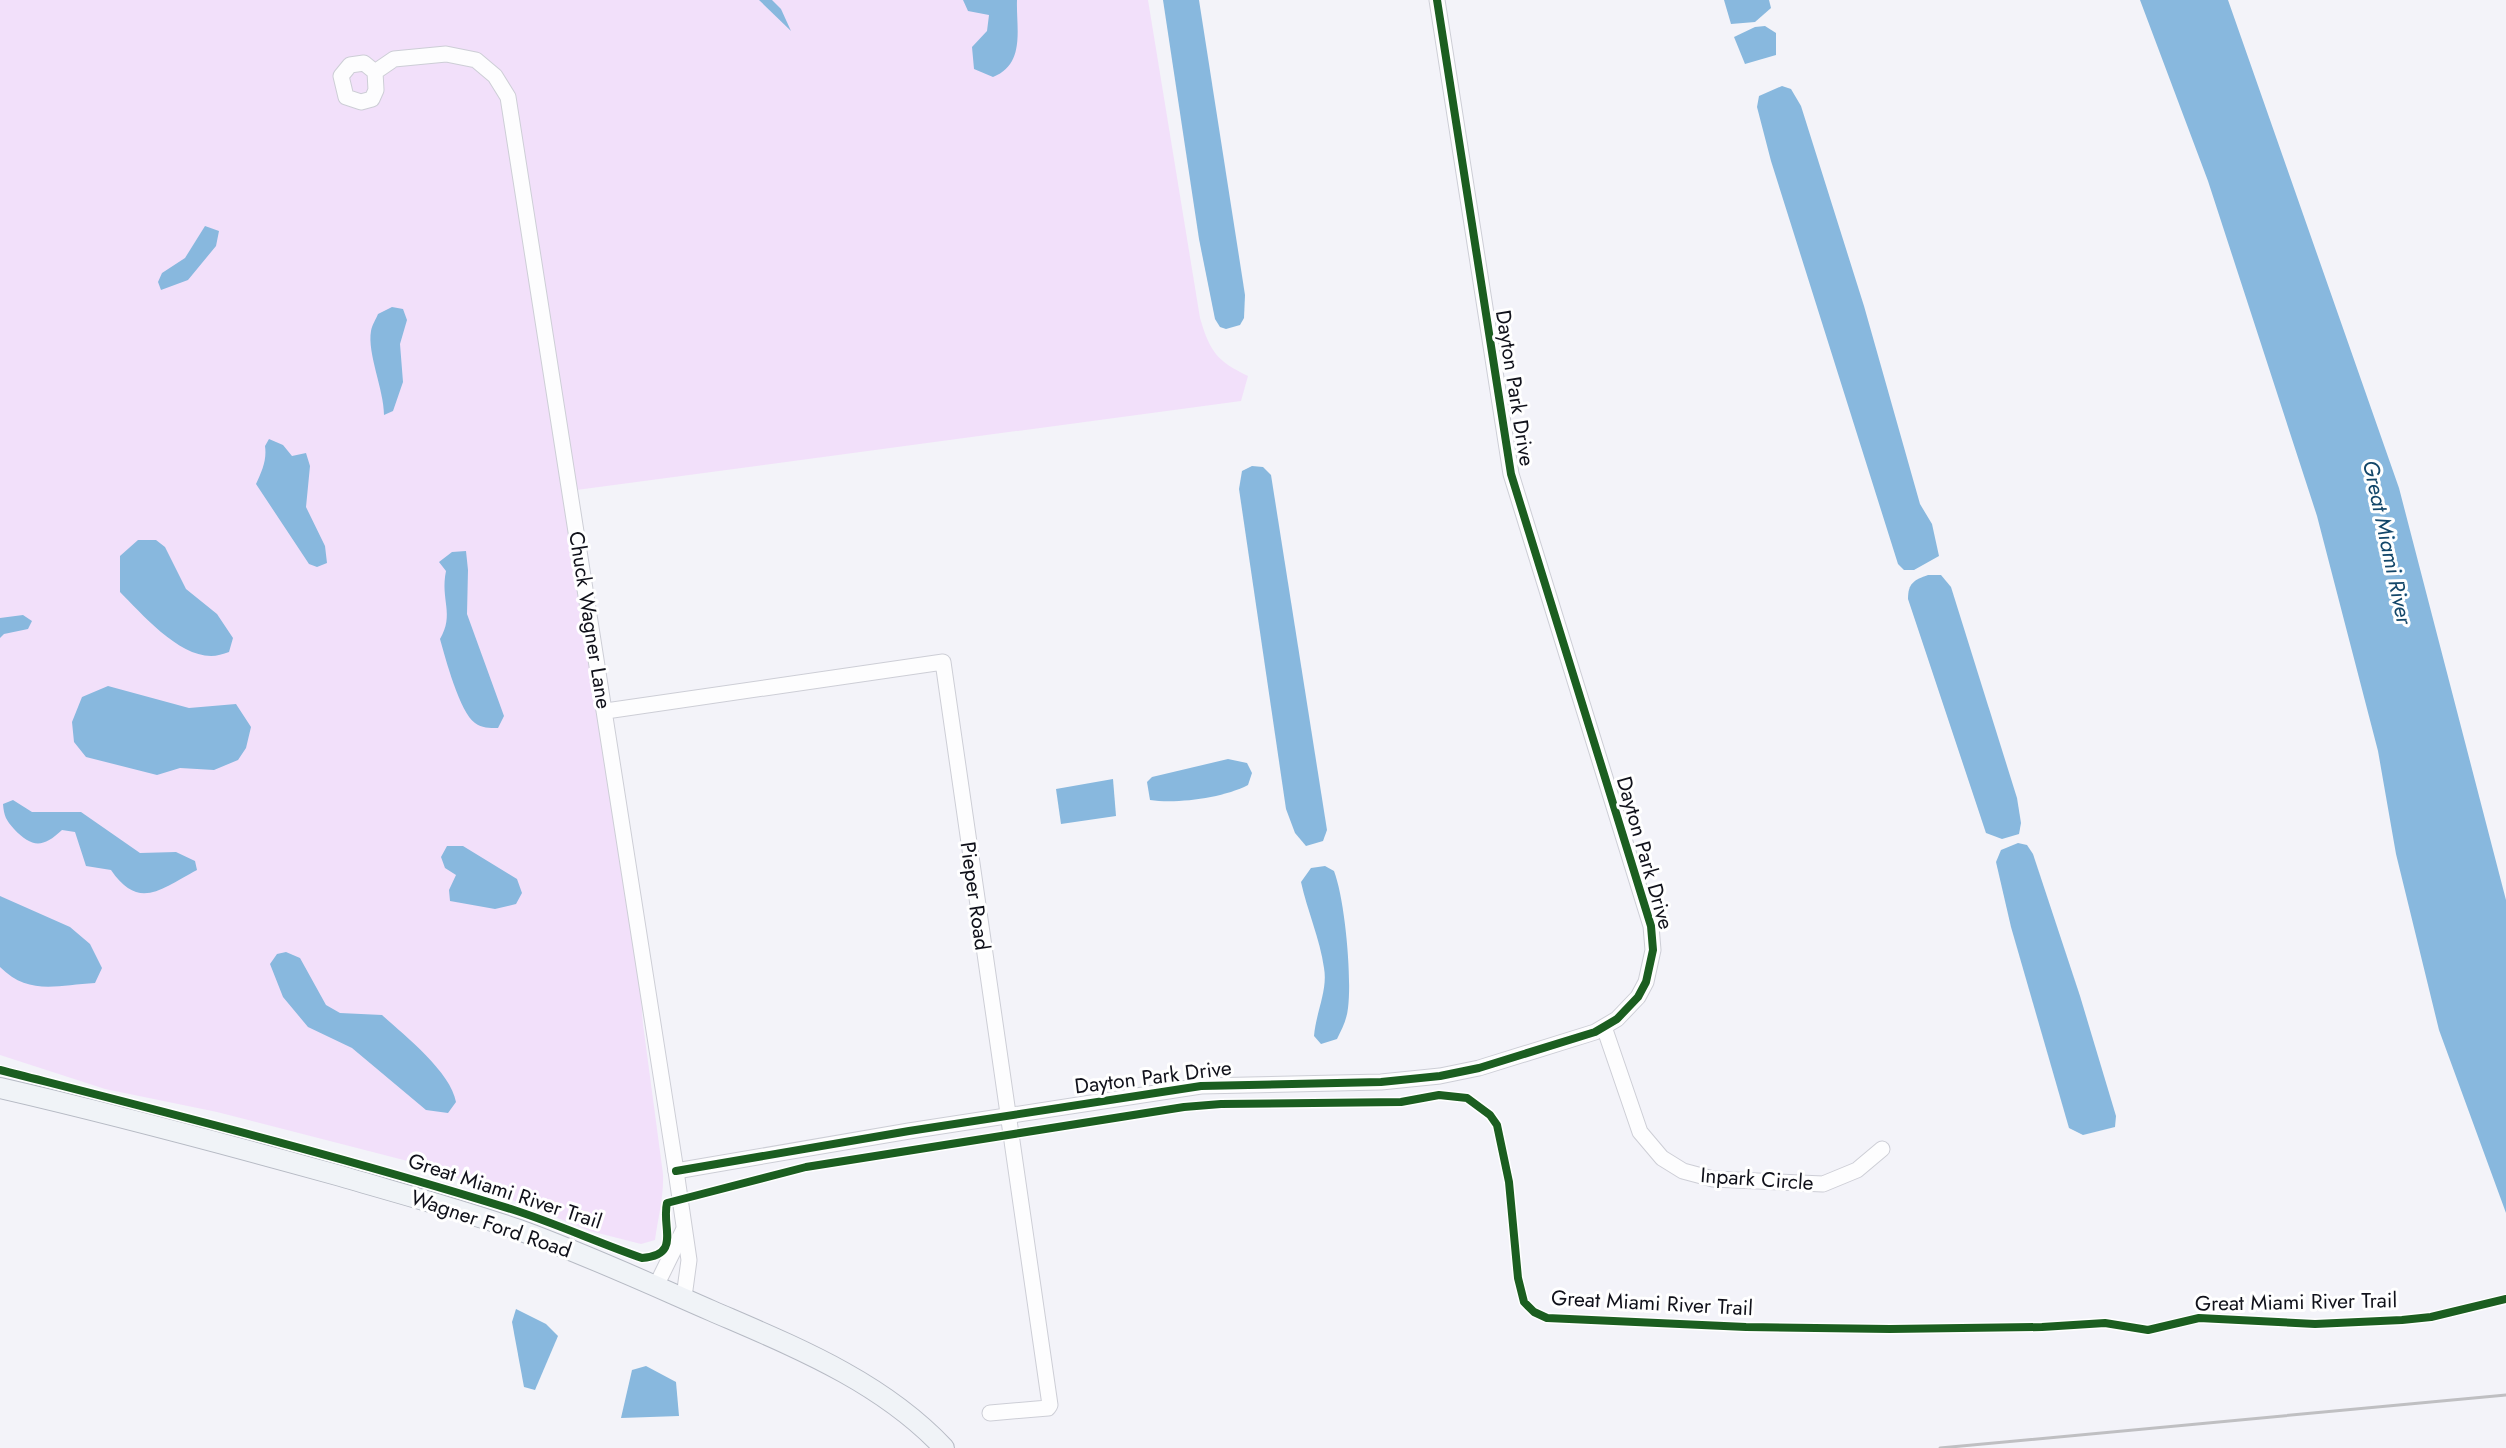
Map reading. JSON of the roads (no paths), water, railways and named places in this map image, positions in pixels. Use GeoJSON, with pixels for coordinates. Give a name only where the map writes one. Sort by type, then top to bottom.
{"type":"FeatureCollection","features":[{"type":"Feature","properties":{"kind":"main road","name":"Wagner Ford Road"},"geometry":{"type":"LineString","coordinates":[[0,1088],[208,1140],[440,1205],[528,1234],[684,1297],[842,1370],[901,1409],[944,1448]]}},
{"type":"Feature","properties":{"kind":"street","name":"Dayton Park Drive"},"geometry":{"type":"LineString","coordinates":[[676,1171],[1008,1115],[1201,1086],[1381,1082],[1440,1076],[1490,1065],[1604,1027],[1617,1019],[1638,997],[1651,967],[1653,938],[1510,474],[1437,0]]}},
{"type":"Feature","properties":{"kind":"street","name":"Chuck Wagner Lane"},"geometry":{"type":"LineString","coordinates":[[375,72],[394,59],[446,54],[476,60],[495,76],[508,97],[531,257],[606,711],[676,1171],[689,1260],[684,1297]]}},
{"type":"Feature","properties":{"kind":"street","name":"Pieper Road"},"geometry":{"type":"LineString","coordinates":[[606,711],[943,662],[1050,1405],[1048,1408],[990,1413]]}},
{"type":"Feature","properties":{"kind":"street","name":"Inpark Circle"},"geometry":{"type":"LineString","coordinates":[[1604,1027],[1640,1132],[1662,1158],[1683,1171],[1713,1179],[1822,1184],[1857,1170],[1882,1149]]}},
{"type":"Feature","properties":{"kind":"street"},"geometry":{"type":"LineString","coordinates":[[656,1286],[683,1230]]}},
{"type":"Feature","properties":{"kind":"water"},"geometry":{"type":"Polygon","coordinates":[[[759,0],[772,0],[781,9],[791,31],[759,0]]]}},
{"type":"Feature","properties":{"kind":"water"},"geometry":{"type":"Polygon","coordinates":[[[963,0],[1017,0],[1018,33],[1015,54],[1011,63],[993,77],[974,69],[972,47],[987,31],[989,15],[968,11],[963,0]]]}},
{"type":"Feature","properties":{"kind":"water"},"geometry":{"type":"Polygon","coordinates":[[[1163,0],[1199,0],[1245,295],[1244,318],[1240,325],[1226,329],[1220,327],[1215,319],[1199,239],[1163,0]]]}},
{"type":"Feature","properties":{"kind":"water"},"geometry":{"type":"Polygon","coordinates":[[[1724,0],[1769,0],[1771,8],[1755,22],[1731,24],[1724,0]]]}},
{"type":"Feature","properties":{"kind":"water","name":"Great Miami River"},"geometry":{"type":"Polygon","coordinates":[[[2140,0],[2228,0],[2399,488],[2506,900],[2506,1213],[2439,1030],[2396,854],[2378,751],[2317,516],[2208,181],[2140,0]]]}},
{"type":"Feature","properties":{"kind":"water"},"geometry":{"type":"Polygon","coordinates":[[[1765,26],[1776,33],[1776,55],[1745,64],[1734,37],[1755,27],[1765,26]]]}},
{"type":"Feature","properties":{"kind":"water"},"geometry":{"type":"Polygon","coordinates":[[[1782,86],[1791,89],[1801,106],[1864,306],[1920,504],[1932,524],[1939,556],[1914,570],[1904,570],[1898,564],[1771,161],[1757,107],[1759,96],[1782,86]]]}},
{"type":"Feature","properties":{"kind":"water"},"geometry":{"type":"Polygon","coordinates":[[[205,226],[219,231],[216,246],[188,280],[161,290],[158,282],[162,273],[185,258],[205,226]]]}},
{"type":"Feature","properties":{"kind":"water"},"geometry":{"type":"Polygon","coordinates":[[[392,307],[403,309],[407,320],[400,344],[403,382],[393,411],[384,415],[370,340],[373,324],[378,314],[392,307]]]}},
{"type":"Feature","properties":{"kind":"water"},"geometry":{"type":"Polygon","coordinates":[[[269,439],[283,445],[292,456],[306,453],[310,466],[306,507],[325,546],[327,563],[317,567],[309,564],[256,484],[264,465],[265,446],[269,439]]]}},
{"type":"Feature","properties":{"kind":"water"},"geometry":{"type":"Polygon","coordinates":[[[1252,466],[1263,467],[1271,475],[1327,830],[1323,841],[1306,846],[1295,833],[1286,809],[1239,489],[1242,471],[1252,466]]]}},
{"type":"Feature","properties":{"kind":"water"},"geometry":{"type":"Polygon","coordinates":[[[138,540],[156,540],[165,547],[186,589],[217,614],[233,638],[229,652],[211,656],[186,649],[161,632],[120,592],[120,556],[138,540]]]}},
{"type":"Feature","properties":{"kind":"water"},"geometry":{"type":"Polygon","coordinates":[[[466,551],[467,614],[504,716],[498,728],[480,726],[469,717],[454,684],[440,639],[447,614],[446,571],[439,562],[452,552],[466,551]]]}},
{"type":"Feature","properties":{"kind":"water"},"geometry":{"type":"Polygon","coordinates":[[[1928,575],[1941,575],[1951,587],[2017,798],[2021,823],[2019,834],[2002,839],[1986,833],[1908,599],[1909,589],[1913,583],[1928,575]]]}},
{"type":"Feature","properties":{"kind":"water"},"geometry":{"type":"Polygon","coordinates":[[[23,615],[32,621],[28,629],[4,634],[0,638],[0,618],[23,615]]]}},
{"type":"Feature","properties":{"kind":"water"},"geometry":{"type":"Polygon","coordinates":[[[108,686],[189,708],[236,704],[251,727],[246,748],[238,760],[214,770],[180,768],[157,775],[86,757],[74,742],[72,722],[82,697],[108,686]]]}},
{"type":"Feature","properties":{"kind":"water"},"geometry":{"type":"Polygon","coordinates":[[[1228,759],[1247,763],[1252,773],[1248,785],[1238,790],[1200,799],[1150,800],[1147,782],[1152,777],[1228,759]]]}},
{"type":"Feature","properties":{"kind":"water"},"geometry":{"type":"Polygon","coordinates":[[[1113,779],[1116,816],[1061,824],[1056,789],[1113,779]]]}},
{"type":"Feature","properties":{"kind":"water"},"geometry":{"type":"Polygon","coordinates":[[[13,800],[32,812],[81,812],[140,853],[176,852],[195,861],[197,870],[161,889],[141,893],[131,890],[121,883],[111,870],[86,866],[75,832],[62,830],[43,843],[26,840],[9,823],[4,812],[3,804],[13,800]]]}},
{"type":"Feature","properties":{"kind":"water"},"geometry":{"type":"Polygon","coordinates":[[[2018,843],[2027,845],[2033,854],[2080,996],[2116,1116],[2115,1127],[2083,1135],[2069,1128],[2011,927],[1996,862],[2001,850],[2018,843]]]}},
{"type":"Feature","properties":{"kind":"water"},"geometry":{"type":"Polygon","coordinates":[[[447,846],[463,846],[517,879],[522,893],[516,904],[495,909],[450,901],[449,890],[456,875],[445,868],[441,857],[447,846]]]}},
{"type":"Feature","properties":{"kind":"water"},"geometry":{"type":"Polygon","coordinates":[[[1325,866],[1334,871],[1341,900],[1347,939],[1349,994],[1347,1016],[1337,1039],[1321,1044],[1314,1036],[1325,976],[1320,946],[1301,882],[1311,868],[1325,866]]]}},
{"type":"Feature","properties":{"kind":"water"},"geometry":{"type":"Polygon","coordinates":[[[0,896],[70,927],[90,944],[102,968],[95,983],[44,987],[22,982],[0,967],[0,896]]]}},
{"type":"Feature","properties":{"kind":"water"},"geometry":{"type":"Polygon","coordinates":[[[286,952],[300,958],[326,1005],[340,1013],[382,1015],[414,1043],[436,1067],[452,1090],[456,1102],[448,1113],[426,1110],[352,1048],[308,1027],[283,997],[270,964],[277,954],[286,952]]]}},
{"type":"Feature","properties":{"kind":"water"},"geometry":{"type":"Polygon","coordinates":[[[516,1309],[546,1324],[558,1336],[535,1390],[524,1387],[512,1322],[516,1309]]]}},
{"type":"Feature","properties":{"kind":"water"},"geometry":{"type":"Polygon","coordinates":[[[646,1366],[676,1382],[679,1416],[621,1418],[632,1370],[646,1366]]]}},
{"type":"Feature","properties":{"kind":"railway"},"geometry":{"type":"LineString","coordinates":[[1940,1448],[2506,1395]]}}]}
